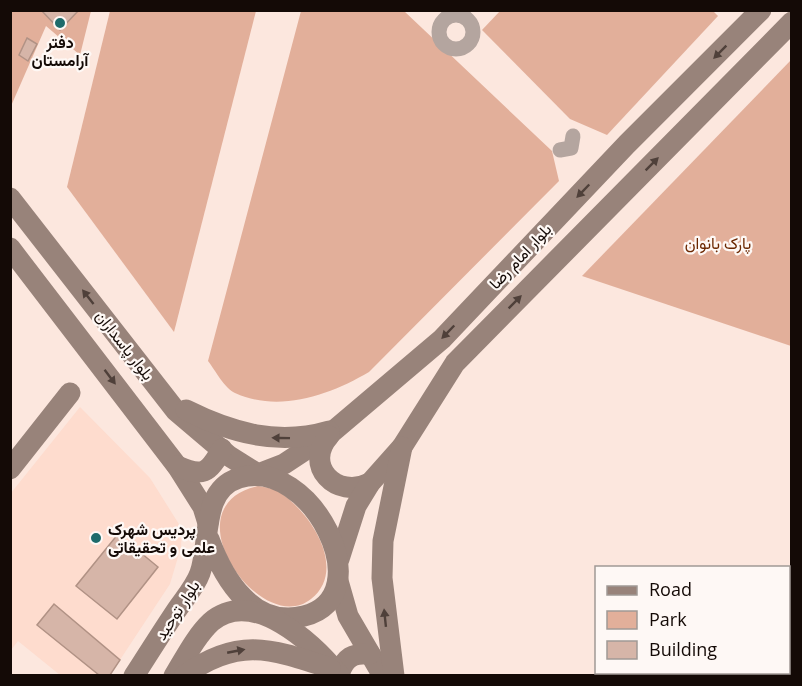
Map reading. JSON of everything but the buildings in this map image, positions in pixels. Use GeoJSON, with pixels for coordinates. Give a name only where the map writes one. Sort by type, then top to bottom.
{"type":"FeatureCollection","features":[{"type":"Feature","properties":{"kind":"main road","name":"بلوار امام رضا"},"geometry":{"type":"LineString","coordinates":[[258,474],[284,464],[335,431],[442,339],[627,144],[761,10]]}},
{"type":"Feature","properties":{"kind":"main road","name":"بلوار امام رضا"},"geometry":{"type":"LineString","coordinates":[[402,447],[455,363],[792,22]]}},
{"type":"Feature","properties":{"kind":"main road","name":"بلوار پاسداران"},"geometry":{"type":"LineString","coordinates":[[13,206],[176,411],[222,449],[258,474]]}},
{"type":"Feature","properties":{"kind":"main road","name":"بلوار پاسداران"},"geometry":{"type":"LineString","coordinates":[[10,248],[177,466],[203,507],[208,531]]}},
{"type":"Feature","properties":{"kind":"main road"},"geometry":{"type":"LineString","coordinates":[[10,469],[70,393]]}},
{"type":"Feature","properties":{"kind":"main road"},"geometry":{"type":"LineString","coordinates":[[168,400],[235,431],[260,437],[310,436],[335,431]]}},
{"type":"Feature","properties":{"kind":"main road"},"geometry":{"type":"LineString","coordinates":[[335,431],[325,440],[320,459],[326,477],[333,483],[351,489],[370,483]]}},
{"type":"Feature","properties":{"kind":"main road"},"geometry":{"type":"LineString","coordinates":[[383,675],[348,616],[338,581],[339,558],[356,506],[370,483],[402,447]]}},
{"type":"Feature","properties":{"kind":"main road"},"geometry":{"type":"LineString","coordinates":[[394,675],[382,578],[384,542],[402,447]]}},
{"type":"Feature","properties":{"kind":"main road"},"geometry":{"type":"LineString","coordinates":[[177,466],[193,473],[201,472],[214,463],[222,449]]}},
{"type":"Feature","properties":{"kind":"main road"},"geometry":{"type":"LineString","coordinates":[[338,673],[299,635],[268,617],[235,589],[223,573],[208,531],[208,512],[218,492],[236,478],[258,474],[280,479],[304,499],[322,522],[339,558]]}},
{"type":"Feature","properties":{"kind":"main road","name":"بلوار توحید"},"geometry":{"type":"LineString","coordinates":[[134,675],[200,574],[208,531]]}},
{"type":"Feature","properties":{"kind":"main road"},"geometry":{"type":"LineString","coordinates":[[268,617],[289,620],[311,615],[328,601],[338,581]]}},
{"type":"Feature","properties":{"kind":"main road"},"geometry":{"type":"LineString","coordinates":[[178,609],[185,603],[195,604],[203,610],[206,619],[204,629]]}},
{"type":"Feature","properties":{"kind":"main road","name":"بلوار توحید"},"geometry":{"type":"LineString","coordinates":[[174,675],[204,629],[213,621],[234,611],[257,612],[268,617]]}},
{"type":"Feature","properties":{"kind":"main road"},"geometry":{"type":"LineString","coordinates":[[184,675],[221,654],[256,648],[274,650],[338,673]]}},
{"type":"Feature","properties":{"kind":"main road"},"geometry":{"type":"LineString","coordinates":[[338,673],[343,662],[350,656],[370,654]]}},
{"type":"Feature","properties":{"kind":"street"},"geometry":{"type":"LineString","coordinates":[[560,150],[571,148],[573,136]]}},
{"type":"Feature","properties":{"kind":"shaded area","name":"پردیس شهرک علمی و تحقیقاتی"},"geometry":{"type":"Polygon","coordinates":[[[80,407],[150,478],[182,529],[181,547],[170,584],[110,675],[60,675],[18,641],[11,650],[11,493],[80,407]]]}},
{"type":"Feature","properties":{"kind":"green space"},"geometry":{"type":"Polygon","coordinates":[[[712,10],[718,16],[607,135],[570,119],[482,30],[500,11],[712,10]]]}},
{"type":"Feature","properties":{"kind":"green space"},"geometry":{"type":"Polygon","coordinates":[[[11,11],[91,11],[80,55],[46,26],[11,106],[11,11]]]}},
{"type":"Feature","properties":{"kind":"green space"},"geometry":{"type":"Polygon","coordinates":[[[110,11],[256,11],[174,332],[67,187],[110,11]]]}},
{"type":"Feature","properties":{"kind":"green space"},"geometry":{"type":"Polygon","coordinates":[[[301,11],[404,11],[552,151],[559,181],[369,372],[338,388],[304,399],[269,401],[252,399],[231,391],[208,361],[301,11]]]}},
{"type":"Feature","properties":{"kind":"green space","name":"پارک بانوان"},"geometry":{"type":"Polygon","coordinates":[[[791,60],[791,346],[582,276],[791,60]]]}},
{"type":"Feature","properties":{"kind":"green space"},"geometry":{"type":"Polygon","coordinates":[[[258,486],[276,490],[289,499],[312,525],[320,540],[325,556],[326,572],[322,586],[311,599],[291,606],[269,601],[248,586],[232,565],[222,541],[221,518],[232,498],[258,486]]]}},
{"type":"Feature","properties":{"kind":"place","name":"دفتر آرامستان"},"geometry":{"type":"Point","coordinates":[60,23]}},
{"type":"Feature","properties":{"kind":"place","name":"پردیس شهرک علمی و تحقیقاتی"},"geometry":{"type":"Point","coordinates":[96,538]}}]}
